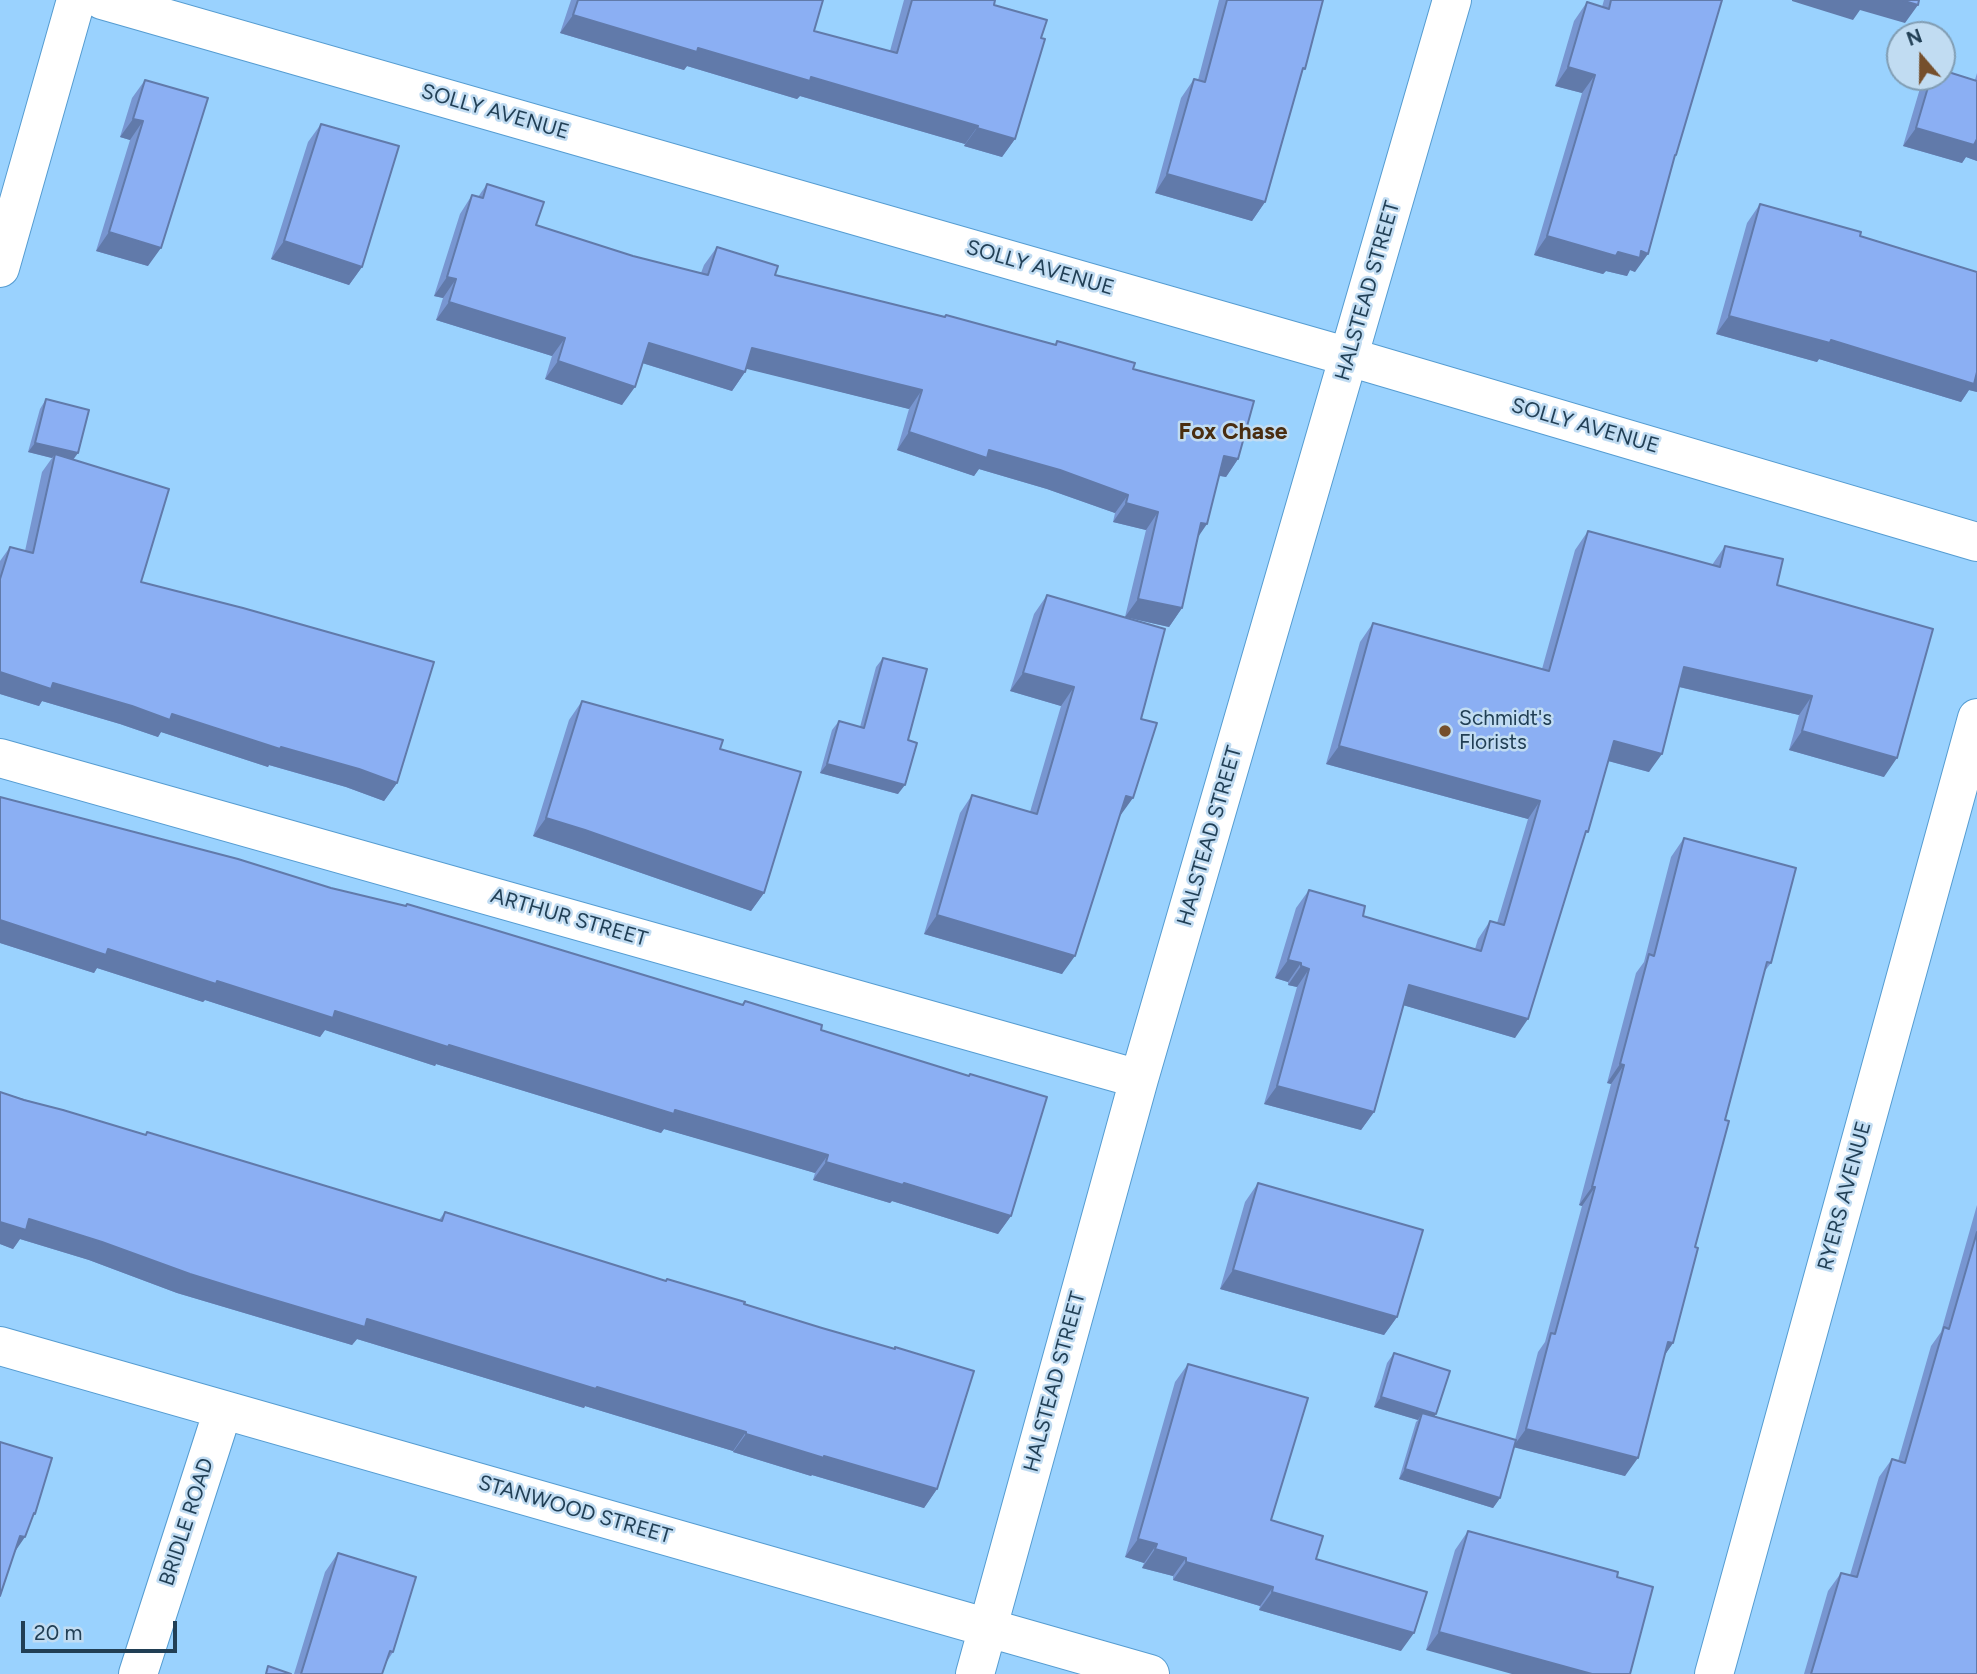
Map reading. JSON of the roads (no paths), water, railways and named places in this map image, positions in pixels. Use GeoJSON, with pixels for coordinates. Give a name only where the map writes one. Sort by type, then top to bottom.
{"type":"FeatureCollection","features":[{"type":"Feature","properties":{"kind":"street"},"geometry":{"type":"LineString","coordinates":[[0,268],[76,0]]}},
{"type":"Feature","properties":{"kind":"street","name":"SOLLY AVENUE"},"geometry":{"type":"LineString","coordinates":[[102,0],[1349,357],[1977,542]]}},
{"type":"Feature","properties":{"kind":"street","name":"HALSTEAD STREET"},"geometry":{"type":"LineString","coordinates":[[975,1674],[1139,1079],[1452,0]]}},
{"type":"Feature","properties":{"kind":"street","name":"RYERS AVENUE"},"geometry":{"type":"LineString","coordinates":[[1714,1674],[1977,718]]}},
{"type":"Feature","properties":{"kind":"street","name":"ARTHUR STREET"},"geometry":{"type":"LineString","coordinates":[[0,758],[1139,1079]]}},
{"type":"Feature","properties":{"kind":"street","name":"STANWOOD STREET"},"geometry":{"type":"LineString","coordinates":[[0,1346],[1150,1674]]}},
{"type":"Feature","properties":{"kind":"street","name":"BRIDLE ROAD"},"geometry":{"type":"LineString","coordinates":[[138,1674],[223,1410]]}},
{"type":"Feature","properties":{"kind":"place","name":"Schmidt's Florists"},"geometry":{"type":"Point","coordinates":[1445,731]}},
{"type":"Feature","properties":{"kind":"district","name":"Fox Chase"},"geometry":{"type":"Point","coordinates":[1233,432]}}]}
